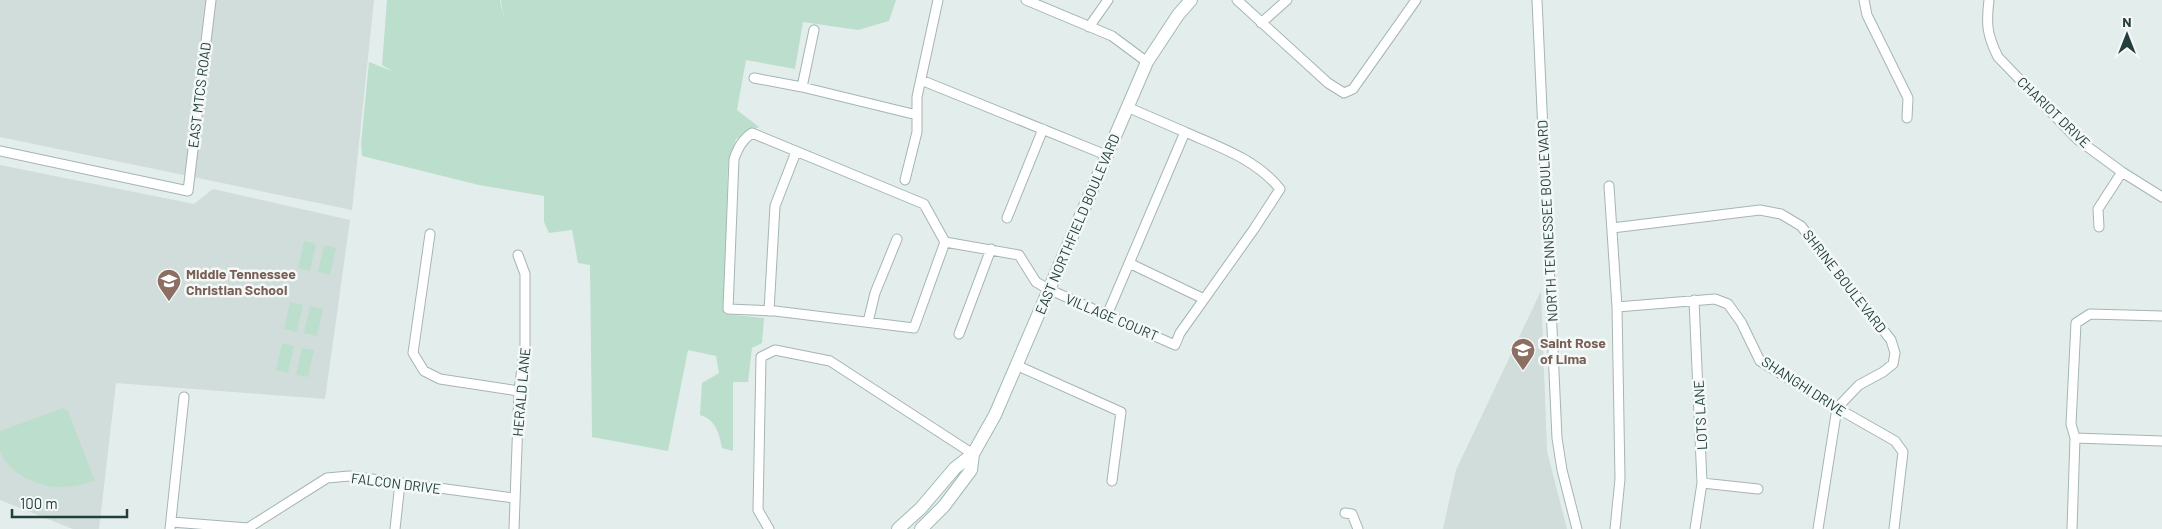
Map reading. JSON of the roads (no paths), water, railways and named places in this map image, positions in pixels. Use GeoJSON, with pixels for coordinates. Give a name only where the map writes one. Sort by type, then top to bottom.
{"type":"FeatureCollection","features":[{"type":"Feature","properties":{"kind":"main road","name":"EAST NORTHFIELD BOULEVARD"},"geometry":{"type":"LineString","coordinates":[[898,529],[922,508],[955,468],[973,454],[995,416],[1147,62],[1178,15],[1191,0]]}},
{"type":"Feature","properties":{"kind":"main road","name":"EAST NORTHFIELD BOULEVARD"},"geometry":{"type":"LineString","coordinates":[[921,529],[944,506],[971,470],[973,454]]}},
{"type":"Feature","properties":{"kind":"street","name":"EAST MTCS ROAD"},"geometry":{"type":"LineString","coordinates":[[0,151],[188,191],[211,0]]}},
{"type":"Feature","properties":{"kind":"street"},"geometry":{"type":"LineString","coordinates":[[905,180],[917,132],[917,96],[938,0]]}},
{"type":"Feature","properties":{"kind":"street"},"geometry":{"type":"LineString","coordinates":[[1026,0],[1112,36],[1147,62]]}},
{"type":"Feature","properties":{"kind":"street"},"geometry":{"type":"LineString","coordinates":[[1090,27],[1108,0]]}},
{"type":"Feature","properties":{"kind":"street"},"geometry":{"type":"LineString","coordinates":[[1237,0],[1328,83],[1344,93],[1353,89],[1416,0]]}},
{"type":"Feature","properties":{"kind":"street"},"geometry":{"type":"LineString","coordinates":[[1261,23],[1287,0]]}},
{"type":"Feature","properties":{"kind":"street","name":"NORTH TENNESSEE BOULEVARD"},"geometry":{"type":"LineString","coordinates":[[1537,0],[1557,438],[1562,470],[1576,529]]}},
{"type":"Feature","properties":{"kind":"street"},"geometry":{"type":"LineString","coordinates":[[1864,0],[1867,15],[1908,98],[1907,118]]}},
{"type":"Feature","properties":{"kind":"street","name":"CHARIOT DRIVE"},"geometry":{"type":"LineString","coordinates":[[1989,0],[1986,24],[1991,43],[1998,57],[2077,138],[2122,172],[2162,197]]}},
{"type":"Feature","properties":{"kind":"street"},"geometry":{"type":"LineString","coordinates":[[802,87],[814,30]]}},
{"type":"Feature","properties":{"kind":"street"},"geometry":{"type":"LineString","coordinates":[[754,78],[802,87],[917,115]]}},
{"type":"Feature","properties":{"kind":"street"},"geometry":{"type":"LineString","coordinates":[[921,80],[1106,155]]}},
{"type":"Feature","properties":{"kind":"street"},"geometry":{"type":"LineString","coordinates":[[1127,107],[1243,157],[1272,179],[1280,189],[1204,299],[1129,263]]}},
{"type":"Feature","properties":{"kind":"street"},"geometry":{"type":"LineString","coordinates":[[1007,218],[1043,129]]}},
{"type":"Feature","properties":{"kind":"street"},"geometry":{"type":"LineString","coordinates":[[1107,315],[1185,132]]}},
{"type":"Feature","properties":{"kind":"street"},"geometry":{"type":"LineString","coordinates":[[752,133],[796,152],[924,204],[945,242],[914,328],[770,311],[728,309],[734,159],[738,147],[752,133]]}},
{"type":"Feature","properties":{"kind":"street"},"geometry":{"type":"LineString","coordinates":[[770,311],[775,206],[796,152]]}},
{"type":"Feature","properties":{"kind":"street"},"geometry":{"type":"LineString","coordinates":[[2099,227],[2098,208],[2122,172]]}},
{"type":"Feature","properties":{"kind":"street"},"geometry":{"type":"LineString","coordinates":[[1608,186],[1617,307],[1620,479],[1615,529]]}},
{"type":"Feature","properties":{"kind":"street","name":"SHRINE BOULEVARD"},"geometry":{"type":"LineString","coordinates":[[1612,228],[1760,210],[1781,214],[1801,226],[1891,340],[1895,353],[1893,364],[1860,385],[1837,408]]}},
{"type":"Feature","properties":{"kind":"street"},"geometry":{"type":"LineString","coordinates":[[430,234],[413,353],[424,371],[440,379],[519,391]]}},
{"type":"Feature","properties":{"kind":"street"},"geometry":{"type":"LineString","coordinates":[[868,322],[875,293],[897,240]]}},
{"type":"Feature","properties":{"kind":"street","name":"VILLAGE COURT"},"geometry":{"type":"LineString","coordinates":[[945,242],[1019,255],[1036,282],[1048,289],[1176,345],[1180,333],[1204,299]]}},
{"type":"Feature","properties":{"kind":"street"},"geometry":{"type":"LineString","coordinates":[[959,334],[991,249]]}},
{"type":"Feature","properties":{"kind":"street","name":"HERALD LANE"},"geometry":{"type":"LineString","coordinates":[[514,529],[519,391],[525,345],[525,274],[518,255]]}},
{"type":"Feature","properties":{"kind":"street","name":"SHANGHI DRIVE"},"geometry":{"type":"LineString","coordinates":[[1617,307],[1715,299],[1728,304],[1741,322],[1760,361],[1837,408],[1895,440],[1903,452],[1894,529]]}},
{"type":"Feature","properties":{"kind":"street","name":"LOTS LANE"},"geometry":{"type":"LineString","coordinates":[[1694,300],[1702,482],[1695,529]]}},
{"type":"Feature","properties":{"kind":"street"},"geometry":{"type":"LineString","coordinates":[[2072,529],[2075,438],[2071,424],[2076,323],[2090,314],[2162,316]]}},
{"type":"Feature","properties":{"kind":"street"},"geometry":{"type":"LineString","coordinates":[[769,529],[758,510],[761,357],[775,350],[830,361],[973,454]]}},
{"type":"Feature","properties":{"kind":"street"},"geometry":{"type":"LineString","coordinates":[[1016,365],[1121,412],[1112,481]]}},
{"type":"Feature","properties":{"kind":"street"},"geometry":{"type":"LineString","coordinates":[[171,525],[184,397]]}},
{"type":"Feature","properties":{"kind":"street"},"geometry":{"type":"LineString","coordinates":[[1818,529],[1837,408]]}},
{"type":"Feature","properties":{"kind":"street"},"geometry":{"type":"LineString","coordinates":[[2075,438],[2162,441]]}},
{"type":"Feature","properties":{"kind":"street","name":"FALCON DRIVE"},"geometry":{"type":"LineString","coordinates":[[171,525],[248,528],[327,478],[350,476],[514,498]]}},
{"type":"Feature","properties":{"kind":"street"},"geometry":{"type":"LineString","coordinates":[[1702,482],[1758,489]]}},
{"type":"Feature","properties":{"kind":"street"},"geometry":{"type":"LineString","coordinates":[[395,529],[400,483]]}},
{"type":"Feature","properties":{"kind":"street"},"geometry":{"type":"LineString","coordinates":[[1345,513],[1352,514],[1358,529]]}},
{"type":"Feature","properties":{"kind":"place","name":"Middle Tennessee Christian School"},"geometry":{"type":"Point","coordinates":[169,302]}},
{"type":"Feature","properties":{"kind":"place","name":"Saint Rose of Lima"},"geometry":{"type":"Point","coordinates":[1523,371]}}]}
